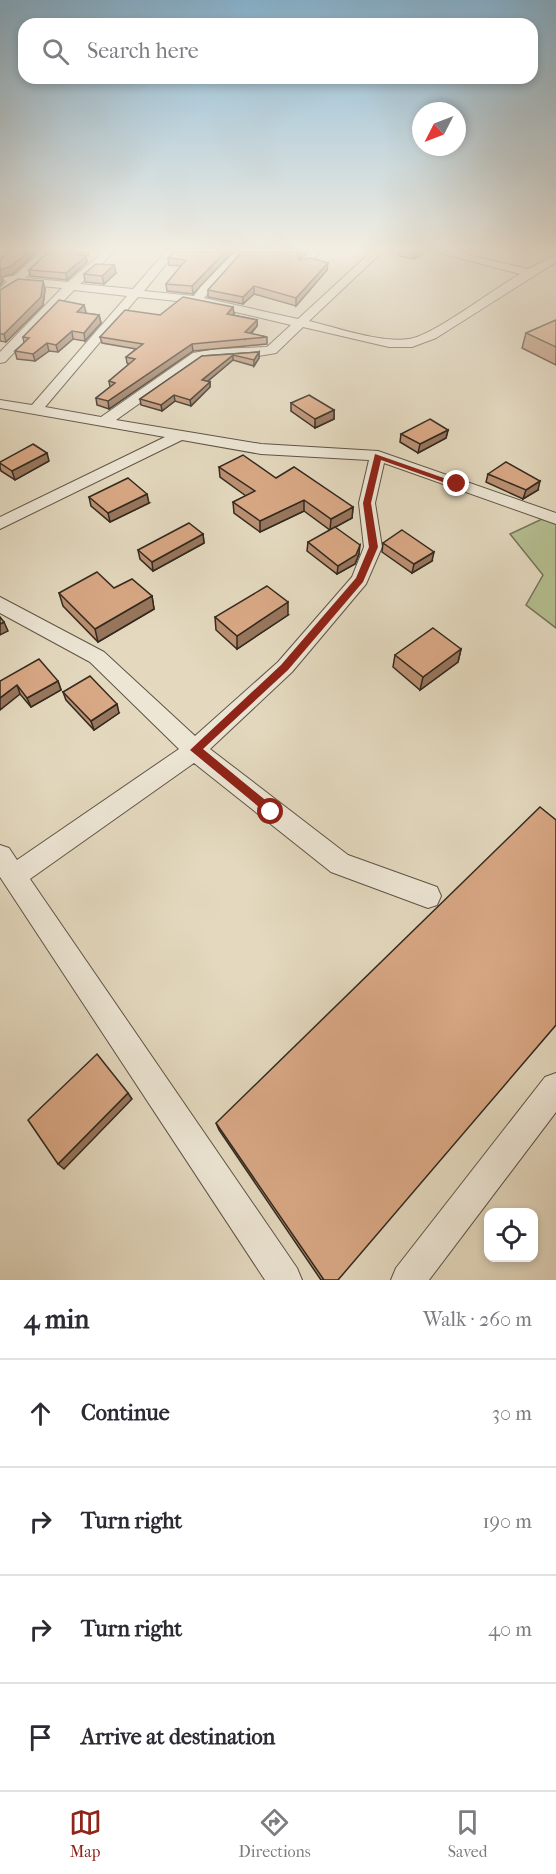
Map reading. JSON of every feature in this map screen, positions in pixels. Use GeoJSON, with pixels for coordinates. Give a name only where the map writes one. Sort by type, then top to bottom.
{"type":"FeatureCollection","features":[{"type":"Feature","properties":{"kind":"street"},"geometry":{"type":"LineString","coordinates":[[0,359],[46,312]]}},
{"type":"Feature","properties":{"kind":"street"},"geometry":{"type":"LineString","coordinates":[[35,410],[120,312]]}},
{"type":"Feature","properties":{"kind":"street"},"geometry":{"type":"LineString","coordinates":[[251,312],[389,343],[412,343],[432,335],[469,312]]}},
{"type":"Feature","properties":{"kind":"street"},"geometry":{"type":"LineString","coordinates":[[103,422],[198,356],[212,352],[258,354],[271,350],[314,312]]}},
{"type":"Feature","properties":{"kind":"street"},"geometry":{"type":"LineString","coordinates":[[0,404],[261,449],[378,456],[556,519]]}},
{"type":"Feature","properties":{"kind":"street"},"geometry":{"type":"LineString","coordinates":[[0,524],[180,435]]}},
{"type":"Feature","properties":{"kind":"street"},"geometry":{"type":"LineString","coordinates":[[285,1280],[4,862],[195,750],[285,667],[360,580],[374,547],[367,503],[378,456]]}},
{"type":"Feature","properties":{"kind":"street"},"geometry":{"type":"LineString","coordinates":[[0,604],[97,657],[195,750],[340,864],[428,896]]}},
{"type":"Feature","properties":{"kind":"street"},"geometry":{"type":"LineString","coordinates":[[408,1280],[556,1088]]}},
{"type":"Feature","properties":{"kind":"green space"},"geometry":{"type":"Polygon","coordinates":[[[542,519],[556,523],[556,628],[526,605],[543,575],[510,534],[542,519]]]}},
{"type":"Feature","properties":{"kind":"building"},"geometry":{"type":"Polygon","coordinates":[[[0,312],[26,312],[4,334],[0,334],[0,312]]]}},
{"type":"Feature","properties":{"kind":"building"},"geometry":{"type":"Polygon","coordinates":[[[48,312],[77,312],[99,315],[84,333],[72,331],[56,345],[47,343],[33,354],[15,351],[29,338],[23,337],[48,312]]]}},
{"type":"Feature","properties":{"kind":"building"},"geometry":{"type":"Polygon","coordinates":[[[123,312],[160,315],[164,312],[229,312],[227,314],[257,320],[245,332],[267,337],[192,344],[108,401],[96,398],[115,383],[109,381],[135,359],[126,357],[143,344],[100,337],[123,312]]]}},
{"type":"Feature","properties":{"kind":"building"},"geometry":{"type":"Polygon","coordinates":[[[556,320],[556,347],[526,333],[556,320]]]}},
{"type":"Feature","properties":{"kind":"building"},"geometry":{"type":"Polygon","coordinates":[[[259,352],[254,360],[233,355],[202,380],[210,382],[190,400],[174,395],[161,405],[140,399],[202,356],[259,352]]]}},
{"type":"Feature","properties":{"kind":"building"},"geometry":{"type":"Polygon","coordinates":[[[309,395],[334,410],[315,419],[291,403],[309,395]]]}},
{"type":"Feature","properties":{"kind":"building"},"geometry":{"type":"Polygon","coordinates":[[[430,419],[448,430],[420,444],[401,434],[430,419]]]}},
{"type":"Feature","properties":{"kind":"building"},"geometry":{"type":"Polygon","coordinates":[[[33,444],[47,453],[12,471],[0,463],[0,462],[33,444]]]}},
{"type":"Feature","properties":{"kind":"building"},"geometry":{"type":"Polygon","coordinates":[[[243,455],[276,478],[294,467],[353,507],[331,519],[304,500],[260,521],[233,502],[255,491],[219,467],[243,455]]]}},
{"type":"Feature","properties":{"kind":"building"},"geometry":{"type":"Polygon","coordinates":[[[506,462],[540,481],[526,490],[488,474],[506,462]]]}},
{"type":"Feature","properties":{"kind":"building"},"geometry":{"type":"Polygon","coordinates":[[[128,478],[147,494],[108,513],[89,497],[128,478]]]}},
{"type":"Feature","properties":{"kind":"building"},"geometry":{"type":"Polygon","coordinates":[[[189,523],[203,534],[152,562],[138,550],[189,523]]]}},
{"type":"Feature","properties":{"kind":"building"},"geometry":{"type":"Polygon","coordinates":[[[335,527],[360,545],[356,555],[338,566],[308,542],[335,527]]]}},
{"type":"Feature","properties":{"kind":"building"},"geometry":{"type":"Polygon","coordinates":[[[402,530],[434,552],[414,564],[383,543],[402,530]]]}},
{"type":"Feature","properties":{"kind":"building"},"geometry":{"type":"Polygon","coordinates":[[[97,572],[114,588],[132,579],[152,596],[95,629],[59,593],[97,572]]]}},
{"type":"Feature","properties":{"kind":"building"},"geometry":{"type":"Polygon","coordinates":[[[267,586],[288,602],[237,636],[215,617],[267,586]]]}},
{"type":"Feature","properties":{"kind":"building"},"geometry":{"type":"Polygon","coordinates":[[[433,628],[461,649],[423,677],[395,655],[433,628]]]}},
{"type":"Feature","properties":{"kind":"building"},"geometry":{"type":"Polygon","coordinates":[[[39,659],[58,681],[27,698],[17,685],[0,698],[0,681],[39,659]]]}},
{"type":"Feature","properties":{"kind":"building"},"geometry":{"type":"Polygon","coordinates":[[[90,676],[117,704],[91,721],[63,692],[90,676]]]}},
{"type":"Feature","properties":{"kind":"building"},"geometry":{"type":"Polygon","coordinates":[[[540,807],[556,820],[556,1025],[338,1280],[324,1280],[216,1123],[540,807]]]}},
{"type":"Feature","properties":{"kind":"building"},"geometry":{"type":"Polygon","coordinates":[[[97,1054],[128,1093],[58,1164],[28,1120],[97,1054]]]}},
{"type":"Feature","properties":{"kind":"route"},"geometry":{"type":"LineString","coordinates":[[271,812],[195,750],[285,667],[360,580],[374,547],[367,503],[378,456],[457,484]]}}]}
